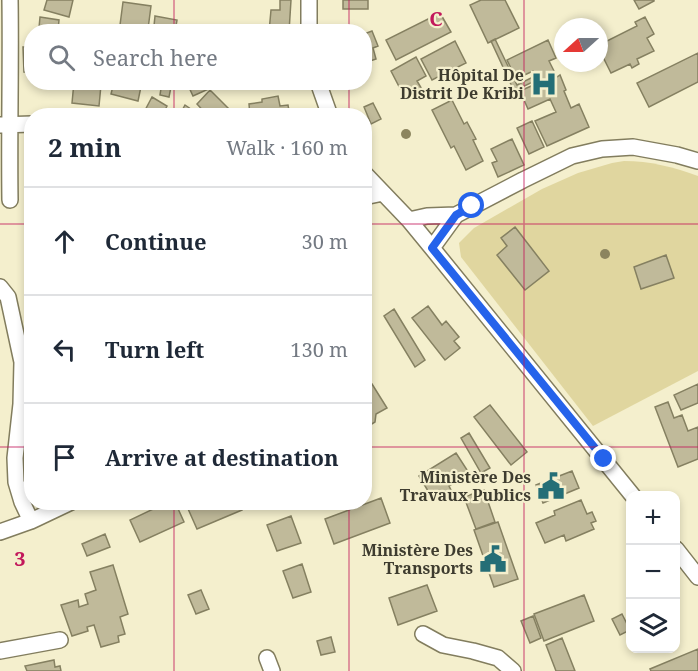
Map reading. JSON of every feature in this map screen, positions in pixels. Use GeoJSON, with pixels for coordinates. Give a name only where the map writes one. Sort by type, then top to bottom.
{"type":"FeatureCollection","features":[{"type":"Feature","properties":{"kind":"street"},"geometry":{"type":"LineString","coordinates":[[10,0],[5,125],[9,136],[10,201]]}},
{"type":"Feature","properties":{"kind":"street"},"geometry":{"type":"LineString","coordinates":[[309,0],[309,24]]}},
{"type":"Feature","properties":{"kind":"street"},"geometry":{"type":"LineString","coordinates":[[321,90],[327,108]]}},
{"type":"Feature","properties":{"kind":"street"},"geometry":{"type":"LineString","coordinates":[[5,125],[24,124]]}},
{"type":"Feature","properties":{"kind":"street"},"geometry":{"type":"LineString","coordinates":[[409,220],[427,216],[456,215],[572,156],[602,149],[633,147],[698,161]]}},
{"type":"Feature","properties":{"kind":"street"},"geometry":{"type":"LineString","coordinates":[[372,181],[409,220],[630,491]]}},
{"type":"Feature","properties":{"kind":"street"},"geometry":{"type":"LineString","coordinates":[[372,195],[383,193]]}},
{"type":"Feature","properties":{"kind":"street"},"geometry":{"type":"LineString","coordinates":[[432,248],[456,215]]}},
{"type":"Feature","properties":{"kind":"street"},"geometry":{"type":"LineString","coordinates":[[0,287],[8,297],[22,362],[21,404],[15,458],[16,482],[24,506]]}},
{"type":"Feature","properties":{"kind":"street"},"geometry":{"type":"LineString","coordinates":[[26,510],[31,521]]}},
{"type":"Feature","properties":{"kind":"street"},"geometry":{"type":"LineString","coordinates":[[0,532],[54,510]]}},
{"type":"Feature","properties":{"kind":"street"},"geometry":{"type":"LineString","coordinates":[[680,555],[698,577]]}},
{"type":"Feature","properties":{"kind":"street"},"geometry":{"type":"LineString","coordinates":[[423,634],[443,645],[498,658],[513,671]]}},
{"type":"Feature","properties":{"kind":"street"},"geometry":{"type":"LineString","coordinates":[[0,651],[60,640]]}},
{"type":"Feature","properties":{"kind":"shaded area"},"geometry":{"type":"Polygon","coordinates":[[[624,161],[661,165],[698,176],[698,371],[593,426],[461,257],[459,243],[474,228],[542,189],[578,173],[624,161]]]}},
{"type":"Feature","properties":{"kind":"building"},"geometry":{"type":"Polygon","coordinates":[[[47,0],[73,0],[69,17],[44,10],[47,0]]]}},
{"type":"Feature","properties":{"kind":"building"},"geometry":{"type":"Polygon","coordinates":[[[280,0],[291,0],[290,24],[270,24],[271,10],[280,10],[280,0]]]}},
{"type":"Feature","properties":{"kind":"building"},"geometry":{"type":"Polygon","coordinates":[[[343,0],[368,0],[368,9],[343,9],[343,0]]]}},
{"type":"Feature","properties":{"kind":"building"},"geometry":{"type":"Polygon","coordinates":[[[481,0],[505,0],[519,28],[488,43],[470,5],[481,0]]]}},
{"type":"Feature","properties":{"kind":"building"},"geometry":{"type":"Polygon","coordinates":[[[634,0],[654,0],[654,1],[639,9],[634,0]]]}},
{"type":"Feature","properties":{"kind":"building"},"geometry":{"type":"Polygon","coordinates":[[[123,2],[151,6],[149,24],[120,24],[123,2]]]}},
{"type":"Feature","properties":{"kind":"building"},"geometry":{"type":"Polygon","coordinates":[[[440,13],[451,32],[396,60],[386,40],[440,13]]]}},
{"type":"Feature","properties":{"kind":"building"},"geometry":{"type":"Polygon","coordinates":[[[155,16],[177,20],[176,24],[154,24],[155,16]]]}},
{"type":"Feature","properties":{"kind":"building"},"geometry":{"type":"Polygon","coordinates":[[[40,17],[59,20],[59,24],[39,24],[40,17]]]}},
{"type":"Feature","properties":{"kind":"building"},"geometry":{"type":"Polygon","coordinates":[[[645,17],[654,34],[647,38],[654,51],[637,59],[639,64],[632,68],[630,64],[611,73],[608,67],[608,40],[637,26],[635,22],[645,17]]]}},
{"type":"Feature","properties":{"kind":"building"},"geometry":{"type":"Polygon","coordinates":[[[372,31],[378,46],[373,48],[376,59],[372,60],[372,31]]]}},
{"type":"Feature","properties":{"kind":"building"},"geometry":{"type":"Polygon","coordinates":[[[495,39],[517,85],[535,76],[537,80],[514,91],[491,41],[495,39]]]}},
{"type":"Feature","properties":{"kind":"building"},"geometry":{"type":"Polygon","coordinates":[[[548,40],[554,54],[554,59],[549,61],[554,72],[557,77],[560,75],[571,108],[579,104],[589,127],[547,146],[535,121],[556,112],[550,99],[528,109],[520,91],[538,83],[533,71],[516,79],[507,60],[548,40]]]}},
{"type":"Feature","properties":{"kind":"building"},"geometry":{"type":"Polygon","coordinates":[[[455,41],[466,63],[432,80],[421,59],[455,41]]]}},
{"type":"Feature","properties":{"kind":"building"},"geometry":{"type":"Polygon","coordinates":[[[698,53],[698,82],[649,107],[637,83],[698,53]]]}},
{"type":"Feature","properties":{"kind":"building"},"geometry":{"type":"Polygon","coordinates":[[[416,57],[426,76],[417,81],[423,91],[406,100],[391,71],[416,57]]]}},
{"type":"Feature","properties":{"kind":"building"},"geometry":{"type":"Polygon","coordinates":[[[73,90],[101,90],[99,106],[72,103],[73,90]]]}},
{"type":"Feature","properties":{"kind":"building"},"geometry":{"type":"Polygon","coordinates":[[[112,90],[140,90],[138,101],[111,94],[112,90]]]}},
{"type":"Feature","properties":{"kind":"building"},"geometry":{"type":"Polygon","coordinates":[[[161,90],[170,90],[169,97],[160,95],[161,90]]]}},
{"type":"Feature","properties":{"kind":"building"},"geometry":{"type":"Polygon","coordinates":[[[190,90],[206,90],[193,96],[190,90]]]}},
{"type":"Feature","properties":{"kind":"building"},"geometry":{"type":"Polygon","coordinates":[[[210,90],[228,108],[201,108],[197,104],[210,90]]]}},
{"type":"Feature","properties":{"kind":"building"},"geometry":{"type":"Polygon","coordinates":[[[278,96],[280,106],[288,105],[289,108],[249,108],[249,104],[262,102],[262,99],[278,96]]]}},
{"type":"Feature","properties":{"kind":"building"},"geometry":{"type":"Polygon","coordinates":[[[152,97],[167,106],[166,108],[146,108],[152,97]]]}},
{"type":"Feature","properties":{"kind":"building"},"geometry":{"type":"Polygon","coordinates":[[[452,100],[464,124],[467,122],[476,139],[473,140],[483,161],[466,170],[454,146],[451,148],[432,110],[452,100]]]}},
{"type":"Feature","properties":{"kind":"building"},"geometry":{"type":"Polygon","coordinates":[[[373,103],[381,119],[372,124],[372,108],[364,107],[373,103]]]}},
{"type":"Feature","properties":{"kind":"building"},"geometry":{"type":"Polygon","coordinates":[[[532,121],[544,147],[529,154],[517,128],[532,121]]]}},
{"type":"Feature","properties":{"kind":"building"},"geometry":{"type":"Polygon","coordinates":[[[512,139],[524,165],[498,177],[492,163],[497,161],[491,149],[512,139]]]}},
{"type":"Feature","properties":{"kind":"building"},"geometry":{"type":"Polygon","coordinates":[[[515,227],[549,271],[525,290],[497,255],[507,246],[501,238],[515,227]]]}},
{"type":"Feature","properties":{"kind":"building"},"geometry":{"type":"Polygon","coordinates":[[[666,255],[674,278],[641,289],[634,267],[666,255]]]}},
{"type":"Feature","properties":{"kind":"building"},"geometry":{"type":"Polygon","coordinates":[[[428,306],[442,325],[446,321],[459,337],[454,341],[460,348],[445,360],[412,318],[428,306]]]}},
{"type":"Feature","properties":{"kind":"building"},"geometry":{"type":"Polygon","coordinates":[[[394,309],[425,360],[415,367],[384,316],[394,309]]]}},
{"type":"Feature","properties":{"kind":"building"},"geometry":{"type":"Polygon","coordinates":[[[372,384],[387,408],[376,414],[375,422],[372,424],[372,384]]]}},
{"type":"Feature","properties":{"kind":"building"},"geometry":{"type":"Polygon","coordinates":[[[698,384],[698,403],[681,410],[674,395],[698,384]]]}},
{"type":"Feature","properties":{"kind":"building"},"geometry":{"type":"Polygon","coordinates":[[[668,402],[674,418],[682,415],[688,431],[698,427],[698,459],[678,467],[655,407],[668,402]]]}},
{"type":"Feature","properties":{"kind":"building"},"geometry":{"type":"Polygon","coordinates":[[[490,405],[527,452],[511,465],[474,417],[490,405]]]}},
{"type":"Feature","properties":{"kind":"building"},"geometry":{"type":"Polygon","coordinates":[[[469,433],[490,468],[481,473],[461,438],[469,433]]]}},
{"type":"Feature","properties":{"kind":"building"},"geometry":{"type":"Polygon","coordinates":[[[456,453],[469,473],[449,486],[451,490],[434,501],[419,476],[456,453]]]}},
{"type":"Feature","properties":{"kind":"building"},"geometry":{"type":"Polygon","coordinates":[[[572,471],[579,488],[543,503],[536,485],[572,471]]]}},
{"type":"Feature","properties":{"kind":"building"},"geometry":{"type":"Polygon","coordinates":[[[484,490],[495,522],[476,529],[464,497],[484,490]]]}},
{"type":"Feature","properties":{"kind":"building"},"geometry":{"type":"Polygon","coordinates":[[[381,498],[390,523],[334,544],[325,519],[349,510],[372,510],[372,501],[381,498]]]}},
{"type":"Feature","properties":{"kind":"building"},"geometry":{"type":"Polygon","coordinates":[[[581,500],[587,514],[592,512],[596,521],[591,523],[594,529],[566,541],[564,535],[545,543],[536,523],[555,515],[554,511],[581,500]]]}},
{"type":"Feature","properties":{"kind":"building"},"geometry":{"type":"Polygon","coordinates":[[[151,510],[179,510],[184,522],[140,542],[130,520],[151,510]]]}},
{"type":"Feature","properties":{"kind":"building"},"geometry":{"type":"Polygon","coordinates":[[[189,510],[242,510],[197,529],[189,510]]]}},
{"type":"Feature","properties":{"kind":"building"},"geometry":{"type":"Polygon","coordinates":[[[291,516],[301,543],[277,551],[267,525],[291,516]]]}},
{"type":"Feature","properties":{"kind":"building"},"geometry":{"type":"Polygon","coordinates":[[[498,522],[518,579],[494,587],[474,530],[498,522]]]}},
{"type":"Feature","properties":{"kind":"building"},"geometry":{"type":"Polygon","coordinates":[[[105,534],[110,547],[87,556],[82,544],[105,534]]]}},
{"type":"Feature","properties":{"kind":"building"},"geometry":{"type":"Polygon","coordinates":[[[302,564],[311,592],[293,598],[283,571],[302,564]]]}},
{"type":"Feature","properties":{"kind":"building"},"geometry":{"type":"Polygon","coordinates":[[[113,565],[128,614],[120,617],[125,634],[118,636],[119,642],[101,647],[94,625],[87,627],[88,631],[72,636],[61,605],[78,600],[79,607],[88,604],[85,594],[96,590],[90,572],[113,565]]]}},
{"type":"Feature","properties":{"kind":"building"},"geometry":{"type":"Polygon","coordinates":[[[427,585],[437,611],[398,625],[389,598],[427,585]]]}},
{"type":"Feature","properties":{"kind":"building"},"geometry":{"type":"Polygon","coordinates":[[[201,590],[209,609],[196,614],[188,595],[201,590]]]}},
{"type":"Feature","properties":{"kind":"building"},"geometry":{"type":"Polygon","coordinates":[[[584,595],[594,621],[544,641],[534,614],[584,595]]]}},
{"type":"Feature","properties":{"kind":"building"},"geometry":{"type":"Polygon","coordinates":[[[622,614],[626,622],[626,632],[620,635],[612,619],[622,614]]]}},
{"type":"Feature","properties":{"kind":"building"},"geometry":{"type":"Polygon","coordinates":[[[533,616],[541,638],[530,643],[521,621],[533,616]]]}},
{"type":"Feature","properties":{"kind":"building"},"geometry":{"type":"Polygon","coordinates":[[[331,637],[335,652],[321,655],[317,641],[331,637]]]}},
{"type":"Feature","properties":{"kind":"building"},"geometry":{"type":"Polygon","coordinates":[[[562,638],[575,671],[556,671],[546,645],[562,638]]]}},
{"type":"Feature","properties":{"kind":"building"},"geometry":{"type":"Polygon","coordinates":[[[698,649],[698,671],[651,671],[650,669],[698,649]]]}},
{"type":"Feature","properties":{"kind":"building"},"geometry":{"type":"Polygon","coordinates":[[[54,660],[55,667],[60,666],[61,671],[27,671],[25,666],[54,660]]]}},
{"type":"Feature","properties":{"kind":"place","name":"Hôpital De Distrit De Kribi"},"geometry":{"type":"Point","coordinates":[544,84]}},
{"type":"Feature","properties":{"kind":"place","name":"Ministère Des Travaux Publics"},"geometry":{"type":"Point","coordinates":[551,486]}},
{"type":"Feature","properties":{"kind":"place","name":"Ministère Des Transports"},"geometry":{"type":"Point","coordinates":[493,559]}},
{"type":"Feature","properties":{"kind":"route"},"geometry":{"type":"LineString","coordinates":[[472,206],[456,215],[432,248],[604,459]]}}]}
